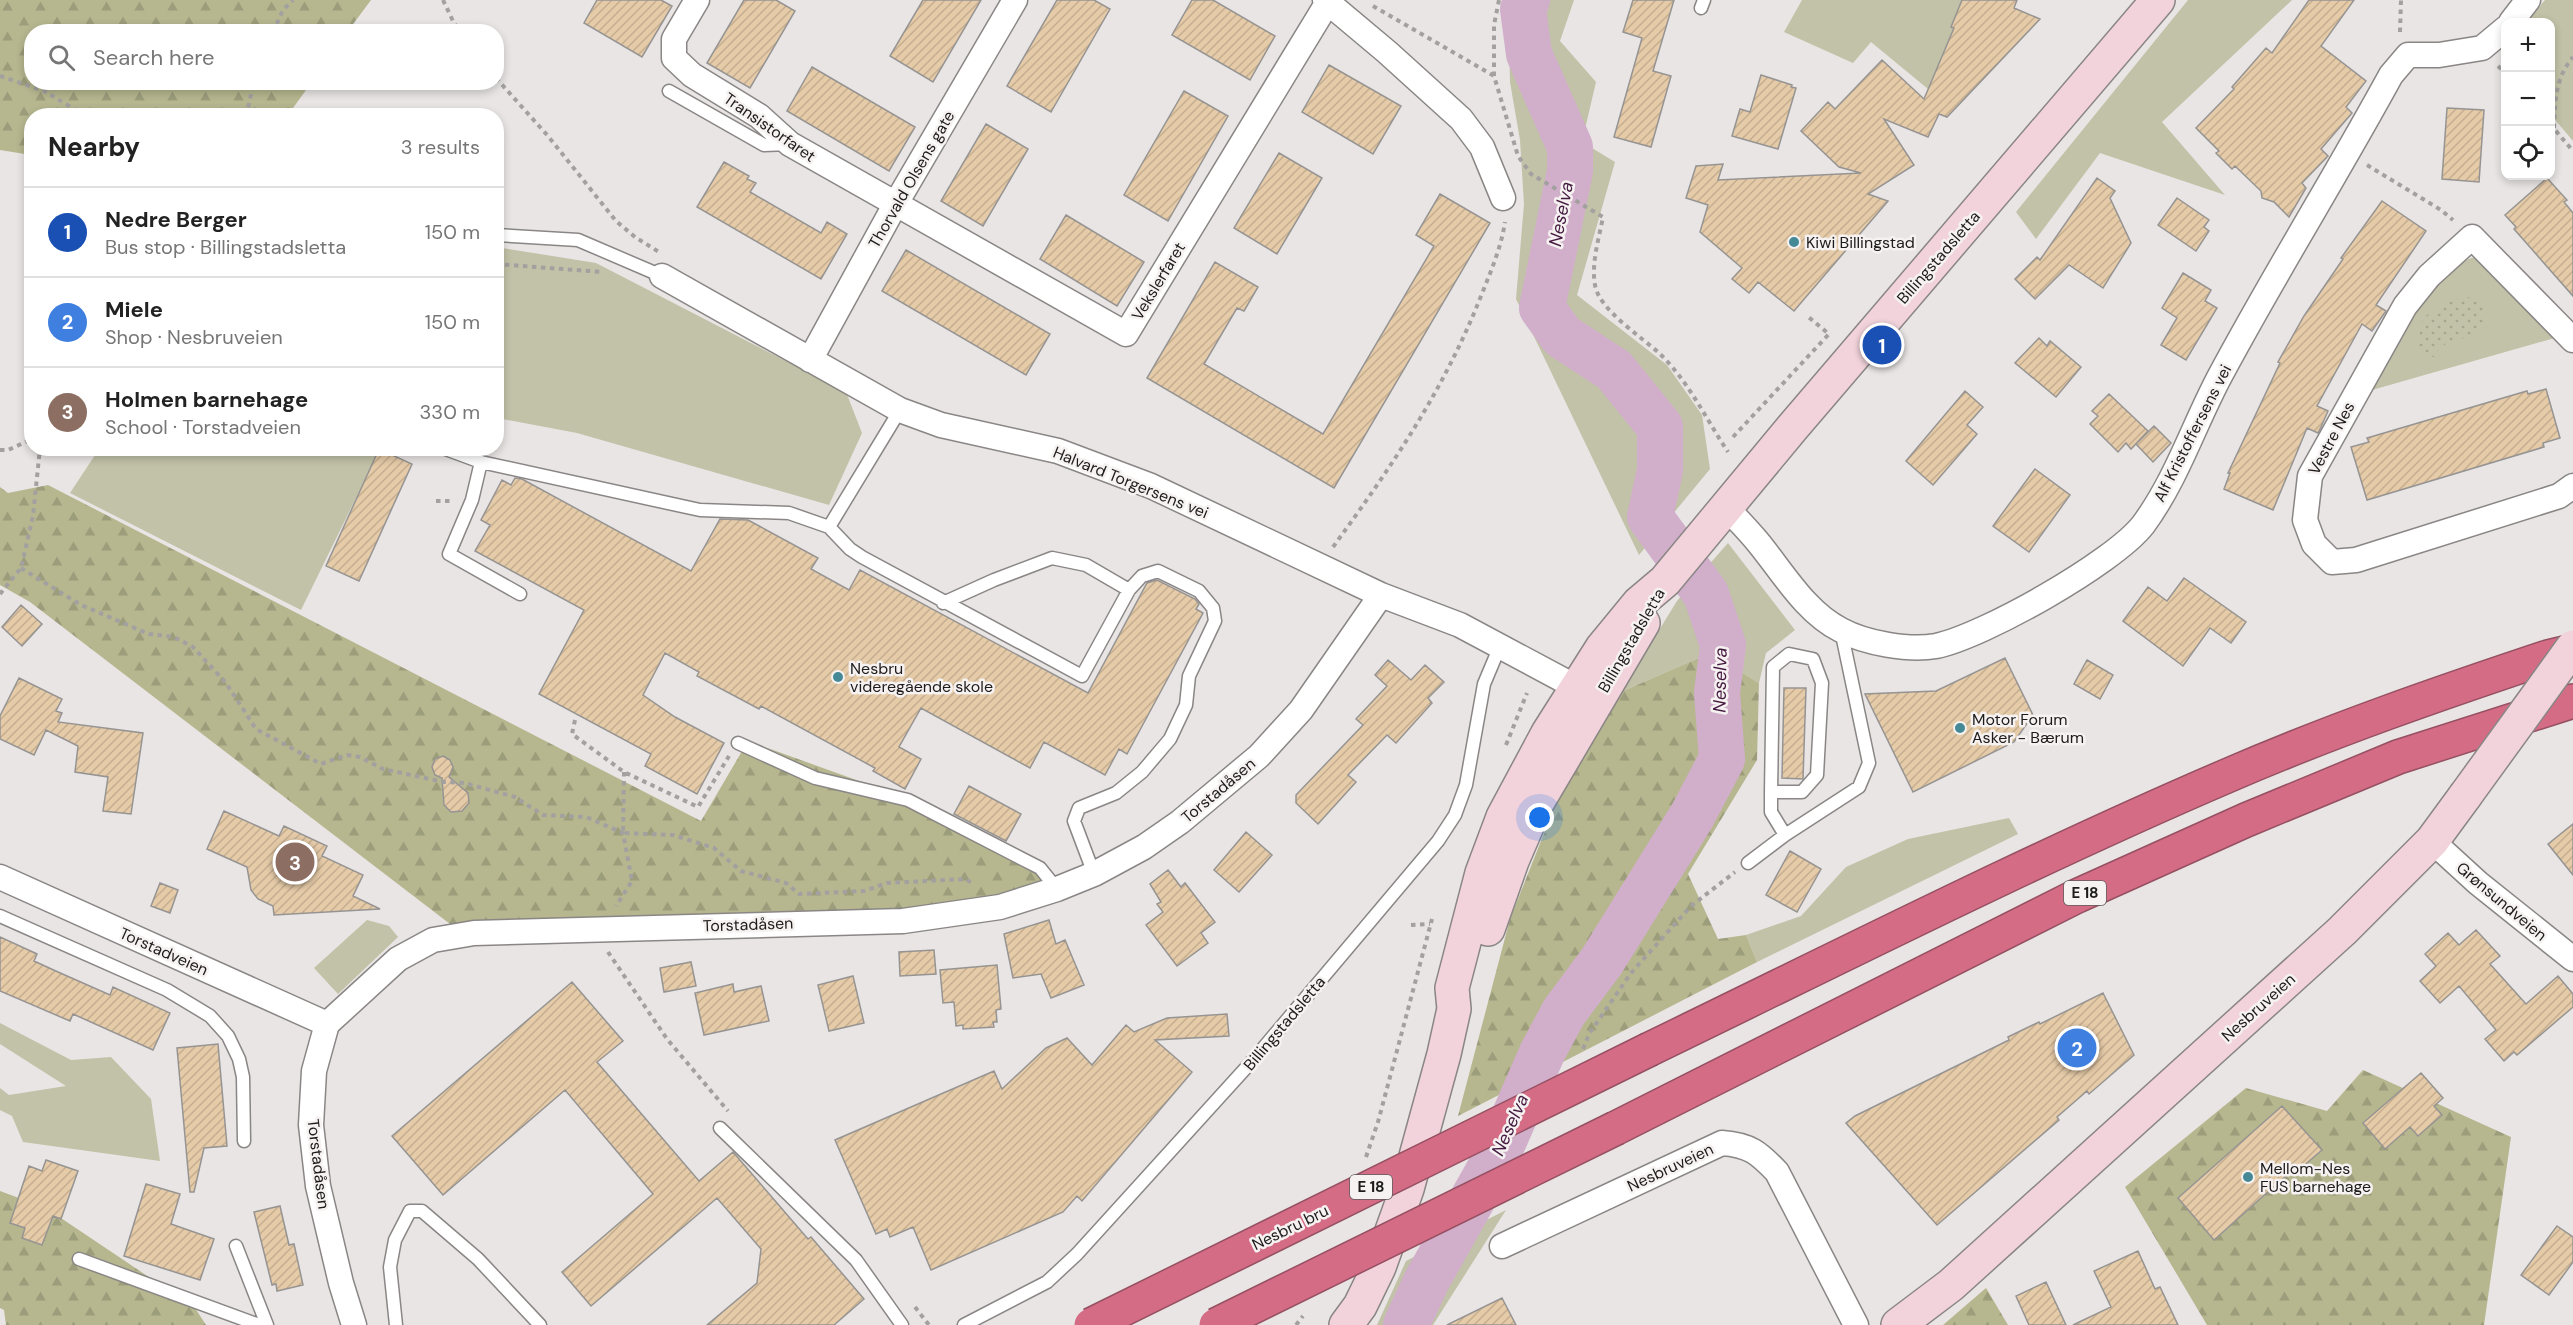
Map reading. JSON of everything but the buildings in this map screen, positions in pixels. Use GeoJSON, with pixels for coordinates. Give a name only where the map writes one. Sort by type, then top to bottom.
{"type":"FeatureCollection","features":[{"type":"Feature","properties":{"kind":"highway","name":"Nesbru bru"},"geometry":{"type":"LineString","coordinates":[[1091,1325],[1650,1049],[2045,859],[2229,775],[2382,713],[2573,649]]}},
{"type":"Feature","properties":{"kind":"highway","name":"E 18"},"geometry":{"type":"LineString","coordinates":[[1216,1325],[1616,1128],[2077,896],[2246,820],[2398,757],[2573,700]]}},
{"type":"Feature","properties":{"kind":"main road","name":"Billingstadsletta"},"geometry":{"type":"LineString","coordinates":[[1346,1325],[1372,1283],[1398,1216],[1422,1135],[1454,1009],[1467,994],[1502,887],[1588,692],[1638,633],[1665,581],[1696,543],[2158,0]]}},
{"type":"Feature","properties":{"kind":"main road","name":"Nesbruveien"},"geometry":{"type":"LineString","coordinates":[[1898,1325],[1951,1285],[2113,1139],[2342,931],[2432,841],[2573,649]]}},
{"type":"Feature","properties":{"kind":"street","name":"Transistorfaret"},"geometry":{"type":"LineString","coordinates":[[697,0],[674,39],[674,58],[692,75],[759,116],[790,144],[895,205]]}},
{"type":"Feature","properties":{"kind":"street","name":"Thorvald Olsens gate"},"geometry":{"type":"LineString","coordinates":[[810,360],[895,205],[1016,0]]}},
{"type":"Feature","properties":{"kind":"street"},"geometry":{"type":"LineString","coordinates":[[2514,18],[2528,0]]}},
{"type":"Feature","properties":{"kind":"street","name":"Vekslerfaret"},"geometry":{"type":"LineString","coordinates":[[895,205],[1126,334],[1326,1]]}},
{"type":"Feature","properties":{"kind":"street"},"geometry":{"type":"LineString","coordinates":[[1326,1],[1461,119],[1482,147],[1503,198]]}},
{"type":"Feature","properties":{"kind":"street"},"geometry":{"type":"LineString","coordinates":[[2408,55],[2439,56],[2482,48],[2501,31]]}},
{"type":"Feature","properties":{"kind":"street","name":"Alf Kristoffersens vei"},"geometry":{"type":"LineString","coordinates":[[1726,507],[1807,603],[1841,630],[1874,642],[1899,646],[1935,646],[1972,633],[2097,566],[2123,545],[2142,525],[2180,462],[2221,374],[2391,75],[2408,55]]}},
{"type":"Feature","properties":{"kind":"street"},"geometry":{"type":"LineString","coordinates":[[2472,237],[2573,340]]}},
{"type":"Feature","properties":{"kind":"street","name":"Vestre Nes"},"geometry":{"type":"LineString","coordinates":[[2472,237],[2429,276],[2405,306],[2310,476],[2305,520],[2314,544],[2332,562],[2356,560],[2559,496],[2573,486]]}},
{"type":"Feature","properties":{"kind":"street","name":"Halvard Torgersens vei"},"geometry":{"type":"LineString","coordinates":[[662,276],[900,410],[941,425],[1058,451],[1151,486],[1382,595],[1460,625],[1588,692]]}},
{"type":"Feature","properties":{"kind":"street","name":"Torstadåsen"},"geometry":{"type":"LineString","coordinates":[[354,1325],[341,1283],[318,1186],[311,1125],[314,1071],[327,1024],[398,959],[433,940],[474,933],[903,921],[1000,907],[1056,889],[1094,874],[1144,847],[1180,822],[1259,756],[1301,710],[1382,595]]}},
{"type":"Feature","properties":{"kind":"street","name":"Grønsundveien"},"geometry":{"type":"LineString","coordinates":[[2432,841],[2487,890],[2573,959]]}},
{"type":"Feature","properties":{"kind":"street","name":"Torstadveien"},"geometry":{"type":"LineString","coordinates":[[0,877],[327,1024]]}},
{"type":"Feature","properties":{"kind":"street","name":"Nesbruveien"},"geometry":{"type":"LineString","coordinates":[[1502,1246],[1722,1143],[1741,1144],[1760,1155],[1777,1172],[1856,1325]]}},
{"type":"Feature","properties":{"kind":"lane"},"geometry":{"type":"LineString","coordinates":[[669,91],[764,145],[790,144]]}},
{"type":"Feature","properties":{"kind":"lane"},"geometry":{"type":"LineString","coordinates":[[504,235],[579,240],[662,276]]}},
{"type":"Feature","properties":{"kind":"lane"},"geometry":{"type":"LineString","coordinates":[[829,527],[900,410]]}},
{"type":"Feature","properties":{"kind":"lane"},"geometry":{"type":"LineString","coordinates":[[465,456],[481,462],[700,510],[789,513],[829,527],[850,549],[862,557],[943,603],[1082,676],[1129,590],[1142,576],[1158,571],[1199,591],[1213,608],[1215,621],[1189,676],[1186,705],[1170,739],[1142,772],[1116,793],[1079,808],[1074,821],[1094,874]]}},
{"type":"Feature","properties":{"kind":"lane"},"geometry":{"type":"LineString","coordinates":[[481,462],[472,500],[449,554],[520,594]]}},
{"type":"Feature","properties":{"kind":"lane"},"geometry":{"type":"LineString","coordinates":[[943,603],[1052,558],[1086,565],[1129,590]]}},
{"type":"Feature","properties":{"kind":"lane"},"geometry":{"type":"LineString","coordinates":[[1748,863],[1785,835],[1858,787],[1869,763],[1841,630]]}},
{"type":"Feature","properties":{"kind":"lane","name":"Billingstadsletta"},"geometry":{"type":"LineString","coordinates":[[964,1325],[1047,1282],[1077,1254],[1254,1059],[1438,841],[1455,815],[1467,785],[1484,684],[1500,646]]}},
{"type":"Feature","properties":{"kind":"lane"},"geometry":{"type":"LineString","coordinates":[[1771,792],[1802,792],[1817,775],[1822,683],[1813,659],[1789,654],[1773,667],[1771,792],[1771,812],[1785,835]]}},
{"type":"Feature","properties":{"kind":"lane"},"geometry":{"type":"LineString","coordinates":[[738,743],[815,778],[908,800],[1040,868],[1056,889]]}},
{"type":"Feature","properties":{"kind":"lane"},"geometry":{"type":"LineString","coordinates":[[0,916],[167,990],[210,1016],[228,1036],[239,1059],[243,1077],[244,1141]]}},
{"type":"Feature","properties":{"kind":"lane"},"geometry":{"type":"LineString","coordinates":[[720,1128],[856,1260],[902,1325]]}},
{"type":"Feature","properties":{"kind":"lane"},"geometry":{"type":"LineString","coordinates":[[396,1325],[390,1268],[395,1240],[410,1211],[422,1211],[478,1259],[540,1325]]}},
{"type":"Feature","properties":{"kind":"lane"},"geometry":{"type":"LineString","coordinates":[[236,1246],[267,1325]]}},
{"type":"Feature","properties":{"kind":"lane"},"geometry":{"type":"LineString","coordinates":[[79,1259],[259,1325]]}},
{"type":"Feature","properties":{"kind":"path"},"geometry":{"type":"LineString","coordinates":[[277,24],[283,10],[292,0]]}},
{"type":"Feature","properties":{"kind":"path"},"geometry":{"type":"LineString","coordinates":[[443,0],[455,24]]}},
{"type":"Feature","properties":{"kind":"path"},"geometry":{"type":"LineString","coordinates":[[1499,0],[1494,26],[1494,76],[1518,156],[1531,174],[1603,217],[1595,265],[1595,286],[1602,303],[1661,355],[1689,387],[1710,426],[1728,452]]}},
{"type":"Feature","properties":{"kind":"path"},"geometry":{"type":"LineString","coordinates":[[2402,0],[2399,39],[2408,55]]}},
{"type":"Feature","properties":{"kind":"path"},"geometry":{"type":"LineString","coordinates":[[1372,5],[1494,76]]}},
{"type":"Feature","properties":{"kind":"path"},"geometry":{"type":"LineString","coordinates":[[2554,126],[2556,88],[2566,64],[2573,57]]}},
{"type":"Feature","properties":{"kind":"path"},"geometry":{"type":"LineString","coordinates":[[0,76],[24,84]]}},
{"type":"Feature","properties":{"kind":"path"},"geometry":{"type":"LineString","coordinates":[[504,87],[548,136],[616,220],[635,237]]}},
{"type":"Feature","properties":{"kind":"path"},"geometry":{"type":"LineString","coordinates":[[41,90],[73,108]]}},
{"type":"Feature","properties":{"kind":"path"},"geometry":{"type":"LineString","coordinates":[[248,108],[252,90]]}},
{"type":"Feature","properties":{"kind":"path"},"geometry":{"type":"LineString","coordinates":[[2555,129],[2573,151]]}},
{"type":"Feature","properties":{"kind":"path"},"geometry":{"type":"LineString","coordinates":[[2348,153],[2441,210],[2472,237]]}},
{"type":"Feature","properties":{"kind":"path"},"geometry":{"type":"LineString","coordinates":[[1329,551],[1404,447],[1458,350],[1501,245],[1506,217],[1503,198]]}},
{"type":"Feature","properties":{"kind":"path"},"geometry":{"type":"LineString","coordinates":[[504,265],[603,272]]}},
{"type":"Feature","properties":{"kind":"path"},"geometry":{"type":"LineString","coordinates":[[1733,437],[1829,334],[1806,315]]}},
{"type":"Feature","properties":{"kind":"path"},"geometry":{"type":"LineString","coordinates":[[0,450],[8,450],[24,443]]}},
{"type":"Feature","properties":{"kind":"path"},"geometry":{"type":"LineString","coordinates":[[0,594],[21,568],[33,516],[38,456]]}},
{"type":"Feature","properties":{"kind":"path"},"geometry":{"type":"LineString","coordinates":[[21,568],[81,605],[148,634],[174,636],[193,647],[226,683],[256,729],[321,764],[347,755],[360,757],[383,769],[444,782],[465,783],[515,797],[543,815],[586,817],[623,833],[673,835],[714,848],[741,871],[786,883],[799,894],[864,891],[887,883],[966,879],[1000,907]]}},
{"type":"Feature","properties":{"kind":"path"},"geometry":{"type":"LineString","coordinates":[[1505,747],[1527,693]]}},
{"type":"Feature","properties":{"kind":"path"},"geometry":{"type":"LineString","coordinates":[[575,720],[572,734],[624,772],[698,807],[738,743]]}},
{"type":"Feature","properties":{"kind":"path"},"geometry":{"type":"LineString","coordinates":[[624,772],[623,833],[632,881],[600,929],[604,947],[667,1039],[736,1120]]}},
{"type":"Feature","properties":{"kind":"path"},"geometry":{"type":"LineString","coordinates":[[1589,1034],[1631,973],[1691,906],[1748,863]]}},
{"type":"Feature","properties":{"kind":"path"},"geometry":{"type":"LineString","coordinates":[[1363,1165],[1378,1122],[1432,919]]}},
{"type":"Feature","properties":{"kind":"path"},"geometry":{"type":"LineString","coordinates":[[1411,925],[1430,924]]}},
{"type":"Feature","properties":{"kind":"path"},"geometry":{"type":"LineString","coordinates":[[909,1299],[929,1325]]}},
{"type":"Feature","properties":{"kind":"path"},"geometry":{"type":"LineString","coordinates":[[1296,1325],[1309,1307]]}},
{"type":"Feature","properties":{"kind":"green space"},"geometry":{"type":"Polygon","coordinates":[[[0,0],[371,0],[353,24],[24,24],[24,90],[306,90],[293,108],[24,108],[24,154],[0,150],[0,0]]]}},
{"type":"Feature","properties":{"kind":"green space"},"geometry":{"type":"Polygon","coordinates":[[[1508,0],[1574,0],[1560,41],[1596,82],[1582,142],[1615,162],[1577,295],[1667,365],[1702,415],[1710,469],[1639,555],[1516,299],[1524,204],[1520,140],[1510,82],[1508,0]]]}},
{"type":"Feature","properties":{"kind":"green space"},"geometry":{"type":"Polygon","coordinates":[[[1802,0],[1967,0],[1928,89],[1871,42],[1853,63],[1784,32],[1802,0]]]}},
{"type":"Feature","properties":{"kind":"green space"},"geometry":{"type":"Polygon","coordinates":[[[2188,0],[2292,0],[2162,122],[2225,195],[2100,153],[2036,239],[2016,212],[2188,0]]]}},
{"type":"Feature","properties":{"kind":"green space"},"geometry":{"type":"Polygon","coordinates":[[[2545,0],[2573,0],[2573,141],[2555,120],[2555,18],[2530,18],[2545,0]]]}},
{"type":"Feature","properties":{"kind":"green space"},"geometry":{"type":"Polygon","coordinates":[[[504,248],[596,263],[846,392],[862,433],[829,505],[577,433],[504,419],[504,248]]]}},
{"type":"Feature","properties":{"kind":"green space"},"geometry":{"type":"Polygon","coordinates":[[[2476,257],[2558,337],[2372,390],[2402,334],[2428,293],[2443,276],[2459,264],[2476,257]]]}},
{"type":"Feature","properties":{"kind":"green space"},"geometry":{"type":"Polygon","coordinates":[[[2468,297],[2484,309],[2484,324],[2481,329],[2470,336],[2443,346],[2434,357],[2425,356],[2418,350],[2417,345],[2422,318],[2454,299],[2468,297]]]}},
{"type":"Feature","properties":{"kind":"green space"},"geometry":{"type":"Polygon","coordinates":[[[94,456],[377,456],[301,610],[70,493],[94,456]]]}},
{"type":"Feature","properties":{"kind":"green space"},"geometry":{"type":"Polygon","coordinates":[[[48,485],[701,821],[748,741],[909,799],[1050,871],[1063,885],[886,913],[467,937],[30,602],[0,585],[0,487],[8,493],[48,485]]]}},
{"type":"Feature","properties":{"kind":"green space"},"geometry":{"type":"Polygon","coordinates":[[[1728,543],[1795,630],[1766,653],[1759,683],[1710,653],[1621,692],[1677,601],[1728,543]]]}},
{"type":"Feature","properties":{"kind":"green space"},"geometry":{"type":"Polygon","coordinates":[[[1710,653],[1759,683],[1757,760],[1688,874],[1718,939],[1746,935],[1757,962],[1458,1116],[1510,919],[1564,783],[1621,692],[1710,653]]]}},
{"type":"Feature","properties":{"kind":"green space"},"geometry":{"type":"Polygon","coordinates":[[[2009,818],[2018,834],[1757,962],[1746,935],[1801,916],[1846,867],[1908,839],[2009,818]]]}},
{"type":"Feature","properties":{"kind":"green space"},"geometry":{"type":"Polygon","coordinates":[[[367,920],[389,926],[398,937],[338,994],[314,968],[367,920]]]}},
{"type":"Feature","properties":{"kind":"green space"},"geometry":{"type":"Polygon","coordinates":[[[0,1023],[71,1060],[111,1057],[151,1099],[160,1161],[23,1142],[12,1116],[0,1110],[0,1088],[9,1095],[66,1086],[0,1044],[0,1023]]]}},
{"type":"Feature","properties":{"kind":"green space"},"geometry":{"type":"Polygon","coordinates":[[[2363,1070],[2511,1137],[2484,1325],[2207,1325],[2125,1187],[2246,1088],[2327,1111],[2363,1070]]]}},
{"type":"Feature","properties":{"kind":"green space"},"geometry":{"type":"Polygon","coordinates":[[[0,1191],[46,1208],[195,1308],[206,1325],[6,1325],[4,1310],[0,1308],[0,1191]]]}},
{"type":"Feature","properties":{"kind":"green space"},"geometry":{"type":"Polygon","coordinates":[[[1506,1210],[1433,1325],[1377,1325],[1406,1261],[1506,1210]]]}},
{"type":"Feature","properties":{"kind":"green space"},"geometry":{"type":"Polygon","coordinates":[[[1986,1288],[2008,1325],[1943,1325],[1986,1288]]]}},
{"type":"Feature","properties":{"kind":"waterway","name":"Neselva"},"geometry":{"type":"LineString","coordinates":[[1406,1325],[1427,1280],[1498,1154],[1542,1053],[1564,1012],[1602,961],[1692,816],[1722,759],[1717,693],[1723,645],[1706,594],[1650,517],[1660,470],[1660,427],[1614,370],[1562,336],[1542,308],[1570,171],[1570,147],[1529,54],[1523,9],[1527,0]]}},
{"type":"Feature","properties":{"kind":"place","name":"Kiwi Billingstad"},"geometry":{"type":"Point","coordinates":[1794,242]}},
{"type":"Feature","properties":{"kind":"place","name":"Nedre Berger"},"geometry":{"type":"Point","coordinates":[1882,345]}},
{"type":"Feature","properties":{"kind":"place","name":"Nesbru videregående skole"},"geometry":{"type":"Point","coordinates":[838,677]}},
{"type":"Feature","properties":{"kind":"place","name":"Motor Forum Asker - Bærum"},"geometry":{"type":"Point","coordinates":[1960,728]}},
{"type":"Feature","properties":{"kind":"place","name":"Holmen barnehage"},"geometry":{"type":"Point","coordinates":[295,862]}},
{"type":"Feature","properties":{"kind":"place","name":"Miele"},"geometry":{"type":"Point","coordinates":[2077,1048]}},
{"type":"Feature","properties":{"kind":"place","name":"Mellom-Nes FUS barnehage"},"geometry":{"type":"Point","coordinates":[2248,1177]}}]}
